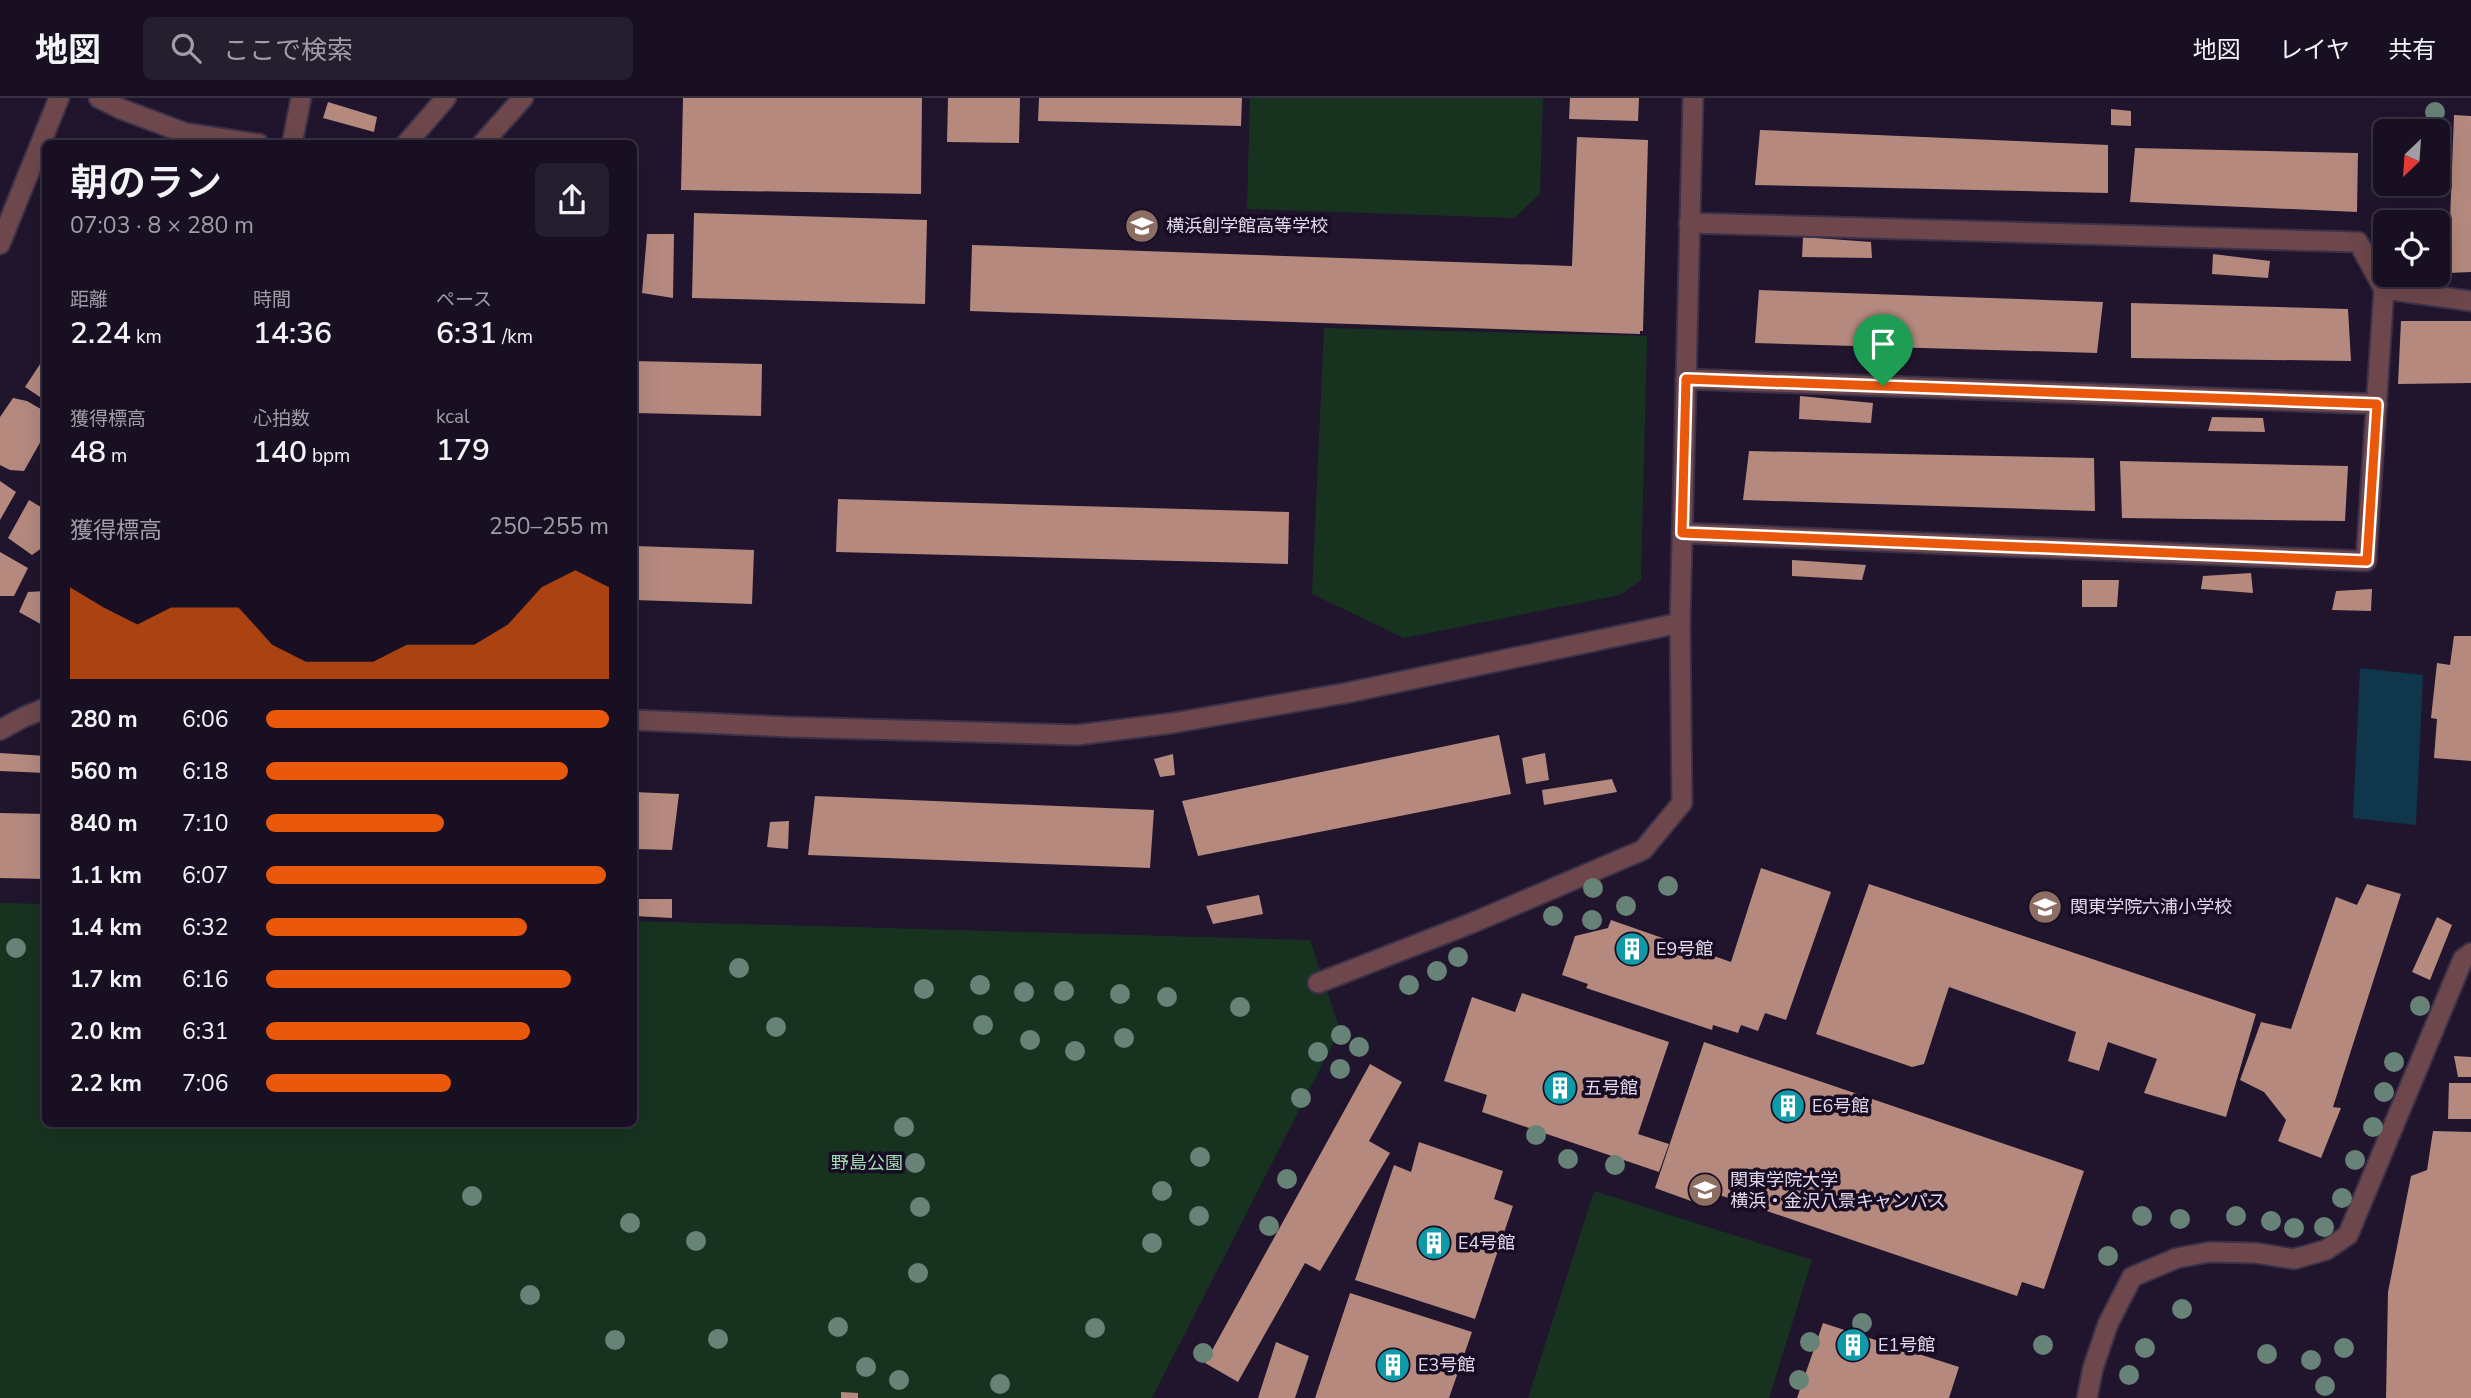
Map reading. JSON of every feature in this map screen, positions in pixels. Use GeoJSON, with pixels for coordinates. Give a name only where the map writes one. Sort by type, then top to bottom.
{"type":"FeatureCollection","features":[{"type":"Feature","properties":{"kind":"street"},"geometry":{"type":"LineString","coordinates":[[42,140],[59,98]]}},
{"type":"Feature","properties":{"kind":"street"},"geometry":{"type":"LineString","coordinates":[[99,98],[182,138],[208,140]]}},
{"type":"Feature","properties":{"kind":"street"},"geometry":{"type":"LineString","coordinates":[[293,140],[301,98]]}},
{"type":"Feature","properties":{"kind":"street"},"geometry":{"type":"LineString","coordinates":[[409,140],[446,98]]}},
{"type":"Feature","properties":{"kind":"street"},"geometry":{"type":"LineString","coordinates":[[486,140],[523,98]]}},
{"type":"Feature","properties":{"kind":"street"},"geometry":{"type":"LineString","coordinates":[[1318,984],[1472,923],[1643,850],[1682,803],[1679,622],[1693,98]]}},
{"type":"Feature","properties":{"kind":"street"},"geometry":{"type":"LineString","coordinates":[[0,244],[42,140]]}},
{"type":"Feature","properties":{"kind":"street"},"geometry":{"type":"LineString","coordinates":[[1682,533],[2367,561],[2384,289],[2358,242],[1689,223]]}},
{"type":"Feature","properties":{"kind":"street"},"geometry":{"type":"LineString","coordinates":[[2384,289],[2471,301]]}},
{"type":"Feature","properties":{"kind":"street"},"geometry":{"type":"LineString","coordinates":[[1686,379],[2377,404]]}},
{"type":"Feature","properties":{"kind":"street"},"geometry":{"type":"LineString","coordinates":[[637,720],[1077,735],[1173,723],[1346,693],[1679,622]]}},
{"type":"Feature","properties":{"kind":"street"},"geometry":{"type":"LineString","coordinates":[[0,730],[42,710]]}},
{"type":"Feature","properties":{"kind":"street"},"geometry":{"type":"LineString","coordinates":[[2087,1398],[2093,1368],[2108,1324],[2132,1277],[2177,1258],[2210,1252],[2256,1253],[2294,1259],[2326,1250],[2347,1235],[2463,959],[2471,953]]}},
{"type":"Feature","properties":{"kind":"green space"},"geometry":{"type":"Polygon","coordinates":[[[1250,98],[1543,98],[1540,194],[1514,218],[1247,209],[1250,98]]]}},
{"type":"Feature","properties":{"kind":"green space"},"geometry":{"type":"Polygon","coordinates":[[[1324,328],[1647,336],[1641,580],[1620,595],[1404,638],[1312,594],[1324,328]]]}},
{"type":"Feature","properties":{"kind":"green space","name":"野島公園"},"geometry":{"type":"Polygon","coordinates":[[[0,903],[42,904],[42,1127],[637,1127],[637,921],[1310,940],[1340,1030],[1152,1398],[0,1398],[0,903]]]}},
{"type":"Feature","properties":{"kind":"green space"},"geometry":{"type":"Polygon","coordinates":[[[1594,1191],[1812,1260],[1769,1398],[1528,1398],[1594,1191]]]}},
{"type":"Feature","properties":{"kind":"water"},"geometry":{"type":"Polygon","coordinates":[[[2360,668],[2423,675],[2416,825],[2353,818],[2360,668]]]}},
{"type":"Feature","properties":{"kind":"building"},"geometry":{"type":"Polygon","coordinates":[[[683,98],[922,98],[921,194],[681,190],[683,98]]]}},
{"type":"Feature","properties":{"kind":"building"},"geometry":{"type":"Polygon","coordinates":[[[948,98],[1020,98],[1019,143],[947,142],[948,98]]]}},
{"type":"Feature","properties":{"kind":"building"},"geometry":{"type":"Polygon","coordinates":[[[1039,98],[1242,98],[1241,126],[1038,121],[1039,98]]]}},
{"type":"Feature","properties":{"kind":"building"},"geometry":{"type":"Polygon","coordinates":[[[1570,98],[1639,98],[1638,121],[1569,119],[1570,98]]]}},
{"type":"Feature","properties":{"kind":"building"},"geometry":{"type":"Polygon","coordinates":[[[328,102],[377,117],[374,132],[323,118],[328,102]]]}},
{"type":"Feature","properties":{"kind":"building"},"geometry":{"type":"Polygon","coordinates":[[[2111,109],[2131,111],[2131,126],[2111,125],[2111,109]]]}},
{"type":"Feature","properties":{"kind":"building"},"geometry":{"type":"Polygon","coordinates":[[[2454,115],[2471,116],[2471,272],[2450,273],[2454,115]]]}},
{"type":"Feature","properties":{"kind":"building"},"geometry":{"type":"Polygon","coordinates":[[[1760,130],[2108,145],[2108,193],[1755,185],[1760,130]]]}},
{"type":"Feature","properties":{"kind":"building"},"geometry":{"type":"Polygon","coordinates":[[[1577,137],[1648,140],[1643,331],[1640,331],[1640,334],[970,311],[972,245],[1572,266],[1577,137]]]}},
{"type":"Feature","properties":{"kind":"building"},"geometry":{"type":"Polygon","coordinates":[[[2135,148],[2358,153],[2357,212],[2130,202],[2135,148]]]}},
{"type":"Feature","properties":{"kind":"building"},"geometry":{"type":"Polygon","coordinates":[[[694,213],[927,220],[925,304],[692,298],[694,213]]]}},
{"type":"Feature","properties":{"kind":"building"},"geometry":{"type":"Polygon","coordinates":[[[647,234],[674,234],[673,298],[642,293],[647,234]]]}},
{"type":"Feature","properties":{"kind":"building"},"geometry":{"type":"Polygon","coordinates":[[[1803,237],[1871,242],[1872,258],[1802,257],[1803,237]]]}},
{"type":"Feature","properties":{"kind":"building"},"geometry":{"type":"Polygon","coordinates":[[[2213,254],[2270,261],[2268,278],[2212,274],[2213,254]]]}},
{"type":"Feature","properties":{"kind":"building"},"geometry":{"type":"Polygon","coordinates":[[[1759,290],[2103,302],[2097,353],[1755,343],[1759,290]]]}},
{"type":"Feature","properties":{"kind":"building"},"geometry":{"type":"Polygon","coordinates":[[[2131,303],[2348,309],[2351,361],[2131,358],[2131,303]]]}},
{"type":"Feature","properties":{"kind":"building"},"geometry":{"type":"Polygon","coordinates":[[[2401,321],[2471,321],[2471,383],[2398,384],[2401,321]]]}},
{"type":"Feature","properties":{"kind":"building"},"geometry":{"type":"Polygon","coordinates":[[[42,361],[42,398],[25,387],[42,361]]]}},
{"type":"Feature","properties":{"kind":"building"},"geometry":{"type":"Polygon","coordinates":[[[637,361],[762,364],[761,416],[637,413],[637,361]]]}},
{"type":"Feature","properties":{"kind":"building"},"geometry":{"type":"Polygon","coordinates":[[[1800,396],[1873,403],[1871,423],[1799,419],[1800,396]]]}},
{"type":"Feature","properties":{"kind":"building"},"geometry":{"type":"Polygon","coordinates":[[[13,398],[27,401],[42,410],[42,439],[24,471],[10,470],[0,465],[0,417],[13,398]]]}},
{"type":"Feature","properties":{"kind":"building"},"geometry":{"type":"Polygon","coordinates":[[[2212,417],[2263,418],[2265,432],[2208,431],[2212,417]]]}},
{"type":"Feature","properties":{"kind":"building"},"geometry":{"type":"Polygon","coordinates":[[[1749,451],[2094,458],[2095,511],[1743,500],[1749,451]]]}},
{"type":"Feature","properties":{"kind":"building"},"geometry":{"type":"Polygon","coordinates":[[[2120,461],[2348,466],[2345,521],[2122,518],[2120,461]]]}},
{"type":"Feature","properties":{"kind":"building"},"geometry":{"type":"Polygon","coordinates":[[[0,481],[16,492],[0,520],[0,481]]]}},
{"type":"Feature","properties":{"kind":"building"},"geometry":{"type":"Polygon","coordinates":[[[838,499],[1289,512],[1288,564],[836,552],[838,499]]]}},
{"type":"Feature","properties":{"kind":"building"},"geometry":{"type":"Polygon","coordinates":[[[29,500],[42,508],[42,548],[32,555],[8,538],[29,500]]]}},
{"type":"Feature","properties":{"kind":"building"},"geometry":{"type":"Polygon","coordinates":[[[637,546],[754,550],[752,604],[637,600],[637,546]]]}},
{"type":"Feature","properties":{"kind":"building"},"geometry":{"type":"Polygon","coordinates":[[[0,552],[28,568],[14,596],[0,596],[0,552]]]}},
{"type":"Feature","properties":{"kind":"building"},"geometry":{"type":"Polygon","coordinates":[[[1792,560],[1866,565],[1862,580],[1792,576],[1792,560]]]}},
{"type":"Feature","properties":{"kind":"building"},"geometry":{"type":"Polygon","coordinates":[[[2251,573],[2253,593],[2201,589],[2203,576],[2251,573]]]}},
{"type":"Feature","properties":{"kind":"building"},"geometry":{"type":"Polygon","coordinates":[[[2082,580],[2119,580],[2117,607],[2082,607],[2082,580]]]}},
{"type":"Feature","properties":{"kind":"building"},"geometry":{"type":"Polygon","coordinates":[[[2372,589],[2371,611],[2332,610],[2336,591],[2372,589]]]}},
{"type":"Feature","properties":{"kind":"building"},"geometry":{"type":"Polygon","coordinates":[[[42,591],[42,625],[19,612],[28,592],[42,591]]]}},
{"type":"Feature","properties":{"kind":"building"},"geometry":{"type":"Polygon","coordinates":[[[2454,636],[2471,636],[2471,761],[2434,758],[2437,719],[2431,718],[2437,663],[2450,665],[2454,636]]]}},
{"type":"Feature","properties":{"kind":"building"},"geometry":{"type":"Polygon","coordinates":[[[1499,735],[1511,794],[1198,856],[1182,801],[1499,735]]]}},
{"type":"Feature","properties":{"kind":"building"},"geometry":{"type":"Polygon","coordinates":[[[0,753],[42,756],[42,773],[0,771],[0,753]]]}},
{"type":"Feature","properties":{"kind":"building"},"geometry":{"type":"Polygon","coordinates":[[[1545,753],[1549,780],[1526,784],[1522,758],[1545,753]]]}},
{"type":"Feature","properties":{"kind":"building"},"geometry":{"type":"Polygon","coordinates":[[[1173,754],[1175,775],[1160,777],[1154,759],[1173,754]]]}},
{"type":"Feature","properties":{"kind":"building"},"geometry":{"type":"Polygon","coordinates":[[[1612,779],[1617,792],[1544,805],[1542,790],[1612,779]]]}},
{"type":"Feature","properties":{"kind":"building"},"geometry":{"type":"Polygon","coordinates":[[[637,792],[679,794],[672,850],[637,849],[637,792]]]}},
{"type":"Feature","properties":{"kind":"building"},"geometry":{"type":"Polygon","coordinates":[[[815,796],[1154,810],[1150,868],[808,855],[815,796]]]}},
{"type":"Feature","properties":{"kind":"building"},"geometry":{"type":"Polygon","coordinates":[[[0,813],[42,814],[42,879],[0,878],[0,813]]]}},
{"type":"Feature","properties":{"kind":"building"},"geometry":{"type":"Polygon","coordinates":[[[789,821],[788,849],[767,847],[770,822],[789,821]]]}},
{"type":"Feature","properties":{"kind":"building","name":"E9号館"},"geometry":{"type":"Polygon","coordinates":[[[1761,868],[1831,892],[1786,1020],[1765,1013],[1758,1031],[1741,1025],[1738,1033],[1713,1025],[1712,1030],[1586,988],[1588,984],[1562,975],[1575,936],[1608,928],[1611,920],[1731,962],[1761,868]]]}},
{"type":"Feature","properties":{"kind":"building"},"geometry":{"type":"Polygon","coordinates":[[[1869,884],[2256,1014],[2226,1117],[2144,1093],[2157,1059],[2108,1042],[2099,1071],[2068,1061],[2076,1032],[1949,987],[1924,1064],[1912,1067],[1816,1034],[1869,884]]]}},
{"type":"Feature","properties":{"kind":"building"},"geometry":{"type":"Polygon","coordinates":[[[2367,884],[2401,894],[2333,1107],[2341,1108],[2321,1158],[2278,1141],[2286,1120],[2264,1092],[2240,1080],[2261,1022],[2291,1029],[2336,897],[2357,905],[2367,884]]]}},
{"type":"Feature","properties":{"kind":"building"},"geometry":{"type":"Polygon","coordinates":[[[1259,895],[1263,914],[1213,924],[1206,906],[1259,895]]]}},
{"type":"Feature","properties":{"kind":"building"},"geometry":{"type":"Polygon","coordinates":[[[637,899],[672,899],[672,918],[637,916],[637,899]]]}},
{"type":"Feature","properties":{"kind":"building"},"geometry":{"type":"Polygon","coordinates":[[[2437,917],[2452,925],[2430,980],[2412,972],[2437,917]]]}},
{"type":"Feature","properties":{"kind":"building","name":"五号館"},"geometry":{"type":"Polygon","coordinates":[[[1522,993],[1669,1042],[1638,1134],[1669,1144],[1659,1172],[1482,1112],[1487,1095],[1444,1081],[1472,997],[1515,1012],[1522,993]]]}},
{"type":"Feature","properties":{"kind":"building","name":"E6号館"},"geometry":{"type":"Polygon","coordinates":[[[1704,1042],[2084,1171],[2044,1289],[2022,1282],[2017,1296],[1696,1187],[1691,1201],[1655,1188],[1704,1042]]]}},
{"type":"Feature","properties":{"kind":"building"},"geometry":{"type":"Polygon","coordinates":[[[2454,1056],[2471,1057],[2471,1077],[2458,1077],[2454,1056]]]}},
{"type":"Feature","properties":{"kind":"building"},"geometry":{"type":"Polygon","coordinates":[[[1370,1064],[1402,1082],[1369,1141],[1390,1153],[1320,1271],[1305,1263],[1238,1382],[1205,1363],[1370,1064]]]}},
{"type":"Feature","properties":{"kind":"building"},"geometry":{"type":"Polygon","coordinates":[[[2449,1083],[2471,1083],[2471,1119],[2448,1119],[2449,1083]]]}},
{"type":"Feature","properties":{"kind":"building"},"geometry":{"type":"Polygon","coordinates":[[[2433,1131],[2471,1132],[2471,1398],[2386,1398],[2388,1292],[2411,1176],[2427,1170],[2433,1131]]]}},
{"type":"Feature","properties":{"kind":"building","name":"E4号館"},"geometry":{"type":"Polygon","coordinates":[[[1419,1142],[1503,1171],[1494,1199],[1513,1206],[1475,1319],[1355,1280],[1394,1165],[1411,1172],[1419,1142]]]}},
{"type":"Feature","properties":{"kind":"building","name":"E3号館"},"geometry":{"type":"Polygon","coordinates":[[[1350,1293],[1472,1332],[1449,1398],[1315,1398],[1350,1293]]]}},
{"type":"Feature","properties":{"kind":"building","name":"E1号館"},"geometry":{"type":"Polygon","coordinates":[[[1823,1323],[1959,1367],[1949,1398],[1797,1398],[1823,1323]]]}},
{"type":"Feature","properties":{"kind":"building"},"geometry":{"type":"Polygon","coordinates":[[[1276,1342],[1309,1356],[1295,1398],[1258,1398],[1276,1342]]]}},
{"type":"Feature","properties":{"kind":"building"},"geometry":{"type":"Polygon","coordinates":[[[841,1392],[858,1393],[858,1398],[841,1398],[841,1392]]]}},
{"type":"Feature","properties":{"kind":"place","name":"横浜創学館高等学校"},"geometry":{"type":"Point","coordinates":[1142,226]}},
{"type":"Feature","properties":{"kind":"place","name":"関東学院六浦小学校"},"geometry":{"type":"Point","coordinates":[2045,907]}},
{"type":"Feature","properties":{"kind":"place","name":"E9号館"},"geometry":{"type":"Point","coordinates":[1632,949]}},
{"type":"Feature","properties":{"kind":"place","name":"五号館"},"geometry":{"type":"Point","coordinates":[1560,1088]}},
{"type":"Feature","properties":{"kind":"place","name":"E6号館"},"geometry":{"type":"Point","coordinates":[1788,1106]}},
{"type":"Feature","properties":{"kind":"place","name":"関東学院大学 横浜・金沢八景キャンパス"},"geometry":{"type":"Point","coordinates":[1705,1190]}},
{"type":"Feature","properties":{"kind":"place","name":"E4号館"},"geometry":{"type":"Point","coordinates":[1434,1243]}},
{"type":"Feature","properties":{"kind":"place","name":"E1号館"},"geometry":{"type":"Point","coordinates":[1853,1345]}},
{"type":"Feature","properties":{"kind":"place","name":"E3号館"},"geometry":{"type":"Point","coordinates":[1393,1365]}},
{"type":"Feature","properties":{"kind":"route"},"geometry":{"type":"LineString","coordinates":[[1686,379],[1883,386],[2377,404],[2367,561],[1682,533],[1686,379]]}}]}
